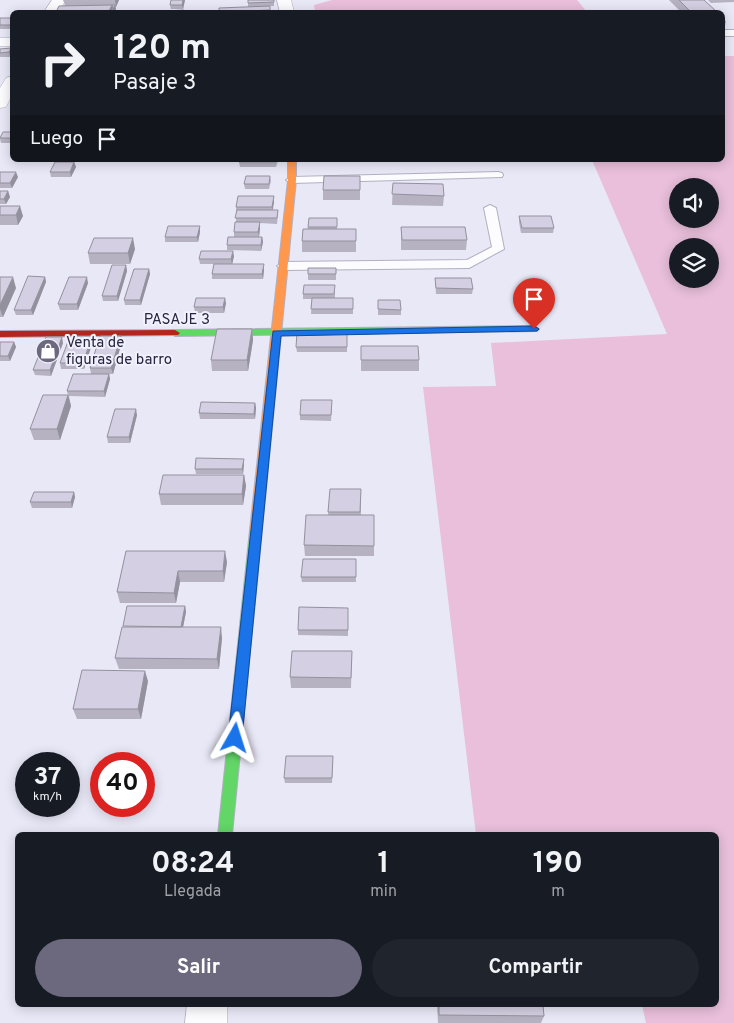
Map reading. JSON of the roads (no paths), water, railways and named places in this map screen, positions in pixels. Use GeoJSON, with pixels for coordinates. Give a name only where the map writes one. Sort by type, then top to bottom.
{"type":"FeatureCollection","features":[{"type":"Feature","properties":{"kind":"street"},"geometry":{"type":"LineString","coordinates":[[0,103],[10,85]]}},
{"type":"Feature","properties":{"kind":"street"},"geometry":{"type":"LineString","coordinates":[[225,832],[292,180],[292,162]]}},
{"type":"Feature","properties":{"kind":"street","name":"PASAJE 3"},"geometry":{"type":"LineString","coordinates":[[0,334],[276,333],[534,329]]}},
{"type":"Feature","properties":{"kind":"street"},"geometry":{"type":"LineString","coordinates":[[206,1023],[208,1007]]}},
{"type":"Feature","properties":{"kind":"lane"},"geometry":{"type":"LineString","coordinates":[[292,180],[498,175]]}},
{"type":"Feature","properties":{"kind":"lane"},"geometry":{"type":"LineString","coordinates":[[283,266],[469,264],[498,249],[490,208]]}},
{"type":"Feature","properties":{"kind":"place","name":"Venta de figuras de barro"},"geometry":{"type":"Point","coordinates":[48,351]}}]}
